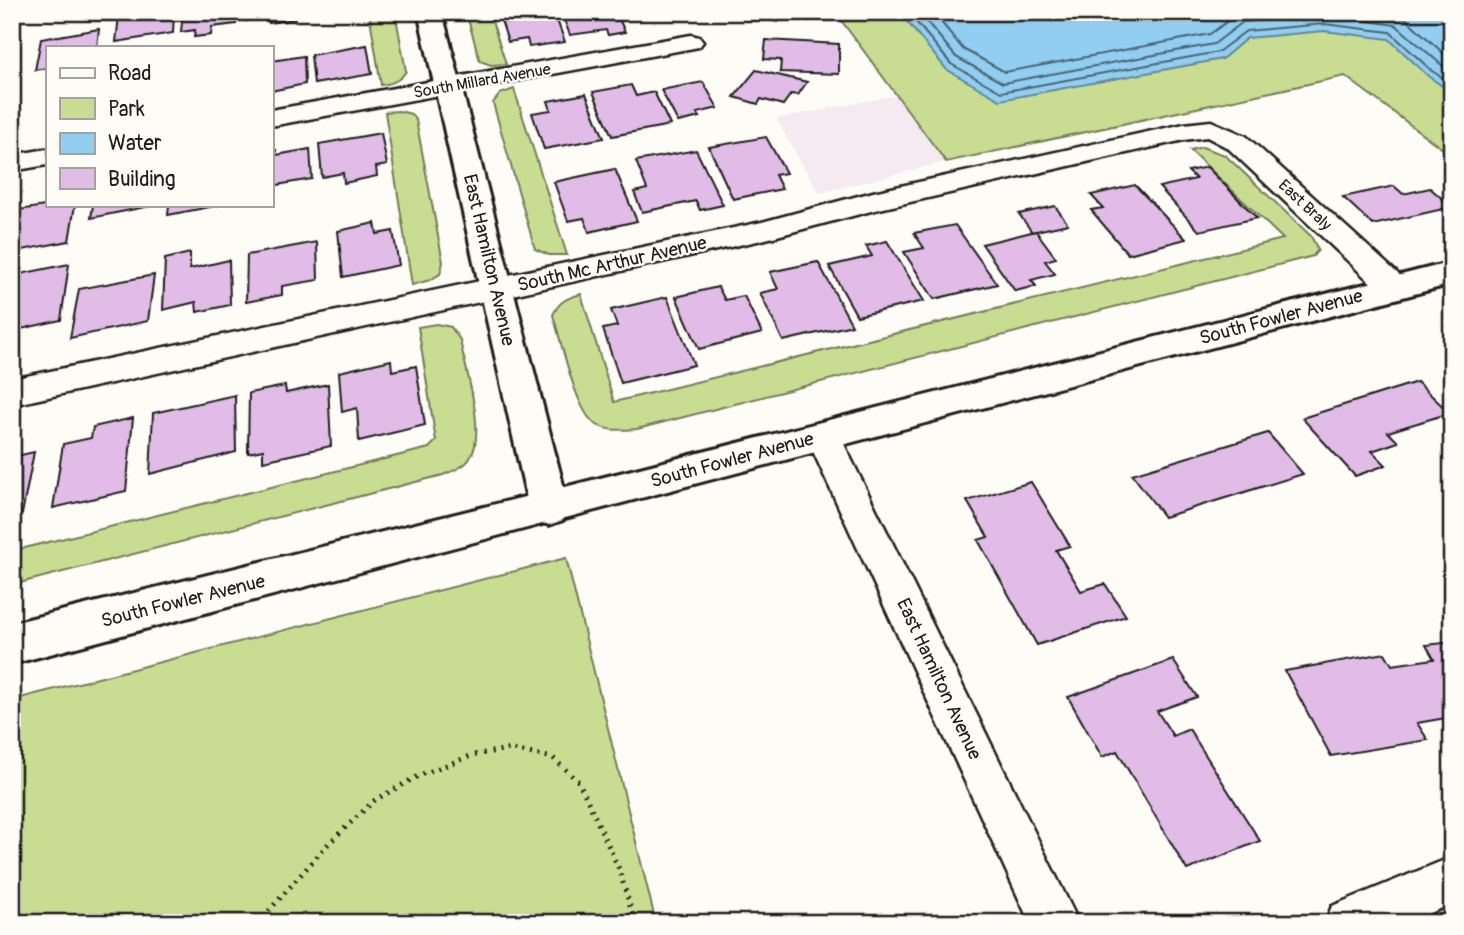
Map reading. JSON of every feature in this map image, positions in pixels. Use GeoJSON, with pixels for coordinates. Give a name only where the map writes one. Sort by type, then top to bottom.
{"type":"FeatureCollection","features":[{"type":"Feature","properties":{"kind":"main road","name":"East Hamilton Avenue"},"geometry":{"type":"LineString","coordinates":[[430,12],[548,508]]}},
{"type":"Feature","properties":{"kind":"main road","name":"South Fowler Avenue"},"geometry":{"type":"LineString","coordinates":[[12,644],[1452,273]]}},
{"type":"Feature","properties":{"kind":"street","name":"South Millard Avenue"},"geometry":{"type":"LineString","coordinates":[[273,118],[449,88],[691,42]]}},
{"type":"Feature","properties":{"kind":"street","name":"South Mc Arthur Avenue"},"geometry":{"type":"LineString","coordinates":[[12,392],[496,290],[762,231],[873,201],[1184,132],[1210,130]]}},
{"type":"Feature","properties":{"kind":"street","name":"East Braly"},"geometry":{"type":"LineString","coordinates":[[1210,130],[1237,142],[1395,288]]}},
{"type":"Feature","properties":{"kind":"street"},"geometry":{"type":"LineString","coordinates":[[12,163],[46,157]]}},
{"type":"Feature","properties":{"kind":"street","name":"East Hamilton Avenue"},"geometry":{"type":"LineString","coordinates":[[823,436],[1055,923]]}},
{"type":"Feature","properties":{"kind":"street"},"geometry":{"type":"LineString","coordinates":[[1349,923],[1452,880]]}},
{"type":"Feature","properties":{"kind":"path"},"geometry":{"type":"LineString","coordinates":[[258,923],[329,843],[375,800],[420,775],[473,755],[509,749],[553,758],[579,782],[619,869],[635,923]]}},
{"type":"Feature","properties":{"kind":"shaded area"},"geometry":{"type":"Polygon","coordinates":[[[898,95],[946,162],[819,193],[776,119],[898,95]]]}},
{"type":"Feature","properties":{"kind":"green space"},"geometry":{"type":"Polygon","coordinates":[[[369,12],[395,12],[406,71],[388,84],[381,85],[369,12]]]}},
{"type":"Feature","properties":{"kind":"green space"},"geometry":{"type":"Polygon","coordinates":[[[466,12],[489,12],[506,64],[491,65],[480,61],[466,12]]]}},
{"type":"Feature","properties":{"kind":"green space"},"geometry":{"type":"Polygon","coordinates":[[[835,12],[1452,12],[1452,156],[1345,76],[946,162],[835,12]]]}},
{"type":"Feature","properties":{"kind":"green space"},"geometry":{"type":"Polygon","coordinates":[[[514,89],[567,255],[549,255],[535,249],[493,103],[500,94],[514,89]]]}},
{"type":"Feature","properties":{"kind":"green space"},"geometry":{"type":"Polygon","coordinates":[[[385,112],[411,114],[416,120],[443,262],[440,274],[412,285],[385,112]]]}},
{"type":"Feature","properties":{"kind":"green space"},"geometry":{"type":"Polygon","coordinates":[[[1202,147],[1225,155],[1311,236],[1318,250],[1313,256],[637,429],[609,429],[594,423],[587,415],[575,389],[553,315],[564,301],[581,294],[614,402],[1283,239],[1190,150],[1202,147]]]}},
{"type":"Feature","properties":{"kind":"green space"},"geometry":{"type":"Polygon","coordinates":[[[436,324],[451,327],[460,340],[473,400],[476,417],[475,447],[468,461],[462,466],[443,475],[12,585],[12,551],[429,448],[436,441],[418,327],[436,324]]]}},
{"type":"Feature","properties":{"kind":"green space"},"geometry":{"type":"Polygon","coordinates":[[[566,558],[656,923],[12,923],[12,700],[566,558]]]}},
{"type":"Feature","properties":{"kind":"water"},"geometry":{"type":"Polygon","coordinates":[[[899,12],[1452,12],[1452,93],[1428,76],[1389,39],[1324,31],[1247,38],[1222,59],[1000,100],[946,69],[899,12]]]}},
{"type":"Feature","properties":{"kind":"building"},"geometry":{"type":"Polygon","coordinates":[[[174,12],[173,33],[116,42],[119,16],[174,12]]]}},
{"type":"Feature","properties":{"kind":"building"},"geometry":{"type":"Polygon","coordinates":[[[183,12],[236,12],[236,24],[212,27],[211,35],[194,37],[195,30],[181,32],[183,12]]]}},
{"type":"Feature","properties":{"kind":"building"},"geometry":{"type":"Polygon","coordinates":[[[245,12],[294,12],[295,19],[269,23],[268,17],[245,21],[245,12]]]}},
{"type":"Feature","properties":{"kind":"building"},"geometry":{"type":"Polygon","coordinates":[[[554,12],[565,42],[529,47],[527,39],[508,42],[499,14],[554,12]]]}},
{"type":"Feature","properties":{"kind":"building"},"geometry":{"type":"Polygon","coordinates":[[[561,12],[616,12],[625,32],[608,35],[606,30],[570,35],[561,12]]]}},
{"type":"Feature","properties":{"kind":"building"},"geometry":{"type":"Polygon","coordinates":[[[633,12],[660,12],[661,16],[634,18],[633,12]]]}},
{"type":"Feature","properties":{"kind":"building"},"geometry":{"type":"Polygon","coordinates":[[[786,12],[778,22],[756,17],[753,20],[728,14],[786,12]]]}},
{"type":"Feature","properties":{"kind":"building"},"geometry":{"type":"Polygon","coordinates":[[[99,29],[97,46],[46,46],[46,68],[35,70],[41,39],[99,29]]]}},
{"type":"Feature","properties":{"kind":"building"},"geometry":{"type":"Polygon","coordinates":[[[766,40],[839,44],[839,74],[780,72],[781,60],[764,59],[766,40]]]}},
{"type":"Feature","properties":{"kind":"building"},"geometry":{"type":"Polygon","coordinates":[[[367,45],[372,74],[314,84],[311,55],[367,45]]]}},
{"type":"Feature","properties":{"kind":"building"},"geometry":{"type":"Polygon","coordinates":[[[304,56],[305,84],[273,91],[273,61],[304,56]]]}},
{"type":"Feature","properties":{"kind":"building"},"geometry":{"type":"Polygon","coordinates":[[[756,70],[807,82],[798,95],[791,94],[783,105],[761,99],[758,104],[734,97],[756,70]]]}},
{"type":"Feature","properties":{"kind":"building"},"geometry":{"type":"Polygon","coordinates":[[[703,82],[718,108],[697,113],[700,117],[678,122],[661,90],[703,82]]]}},
{"type":"Feature","properties":{"kind":"building"},"geometry":{"type":"Polygon","coordinates":[[[631,85],[636,96],[654,92],[670,125],[612,136],[593,92],[631,85]]]}},
{"type":"Feature","properties":{"kind":"building"},"geometry":{"type":"Polygon","coordinates":[[[586,94],[604,138],[544,149],[532,113],[551,110],[548,101],[586,94]]]}},
{"type":"Feature","properties":{"kind":"building"},"geometry":{"type":"Polygon","coordinates":[[[381,133],[387,165],[376,167],[377,176],[344,183],[343,173],[322,177],[319,144],[381,133]]]}},
{"type":"Feature","properties":{"kind":"building"},"geometry":{"type":"Polygon","coordinates":[[[766,137],[786,173],[775,175],[782,189],[733,199],[709,147],[766,137]]]}},
{"type":"Feature","properties":{"kind":"building"},"geometry":{"type":"Polygon","coordinates":[[[310,149],[312,179],[273,186],[273,151],[276,150],[276,155],[310,149]]]}},
{"type":"Feature","properties":{"kind":"building"},"geometry":{"type":"Polygon","coordinates":[[[696,150],[723,205],[700,210],[696,201],[642,212],[634,192],[647,189],[636,161],[696,150]]]}},
{"type":"Feature","properties":{"kind":"building"},"geometry":{"type":"Polygon","coordinates":[[[1207,167],[1257,218],[1199,231],[1159,187],[1196,179],[1188,171],[1207,167]]]}},
{"type":"Feature","properties":{"kind":"building"},"geometry":{"type":"Polygon","coordinates":[[[615,169],[637,221],[589,232],[584,218],[568,221],[554,182],[615,169]]]}},
{"type":"Feature","properties":{"kind":"building"},"geometry":{"type":"Polygon","coordinates":[[[1135,185],[1186,239],[1128,254],[1091,210],[1103,208],[1091,195],[1135,185]]]}},
{"type":"Feature","properties":{"kind":"building"},"geometry":{"type":"Polygon","coordinates":[[[1394,186],[1403,194],[1430,188],[1452,207],[1373,225],[1343,197],[1394,186]]]}},
{"type":"Feature","properties":{"kind":"building"},"geometry":{"type":"Polygon","coordinates":[[[46,206],[75,206],[69,241],[12,252],[12,211],[46,206]]]}},
{"type":"Feature","properties":{"kind":"building"},"geometry":{"type":"Polygon","coordinates":[[[93,206],[150,206],[91,218],[93,206]]]}},
{"type":"Feature","properties":{"kind":"building"},"geometry":{"type":"Polygon","coordinates":[[[169,206],[215,206],[168,215],[169,206]]]}},
{"type":"Feature","properties":{"kind":"building"},"geometry":{"type":"Polygon","coordinates":[[[1055,206],[1068,224],[1032,232],[1019,214],[1055,206]]]}},
{"type":"Feature","properties":{"kind":"building"},"geometry":{"type":"Polygon","coordinates":[[[375,223],[377,234],[393,231],[399,265],[343,277],[338,231],[375,223]]]}},
{"type":"Feature","properties":{"kind":"building"},"geometry":{"type":"Polygon","coordinates":[[[955,225],[997,284],[934,299],[904,252],[924,248],[914,233],[955,225]]]}},
{"type":"Feature","properties":{"kind":"building"},"geometry":{"type":"Polygon","coordinates":[[[1036,231],[1056,258],[1045,261],[1055,274],[1031,280],[1036,286],[1015,291],[982,244],[1036,231]]]}},
{"type":"Feature","properties":{"kind":"building"},"geometry":{"type":"Polygon","coordinates":[[[887,241],[924,301],[857,316],[829,266],[872,256],[866,246],[887,241]]]}},
{"type":"Feature","properties":{"kind":"building"},"geometry":{"type":"Polygon","coordinates":[[[317,242],[318,280],[282,286],[282,295],[246,302],[247,255],[317,242]]]}},
{"type":"Feature","properties":{"kind":"building"},"geometry":{"type":"Polygon","coordinates":[[[190,253],[190,269],[229,260],[230,305],[197,312],[196,302],[163,310],[165,259],[190,253]]]}},
{"type":"Feature","properties":{"kind":"building"},"geometry":{"type":"Polygon","coordinates":[[[818,262],[852,325],[783,341],[760,293],[778,289],[770,272],[818,262]]]}},
{"type":"Feature","properties":{"kind":"building"},"geometry":{"type":"Polygon","coordinates":[[[69,264],[61,320],[12,331],[12,284],[15,275],[69,264]]]}},
{"type":"Feature","properties":{"kind":"building"},"geometry":{"type":"Polygon","coordinates":[[[154,275],[148,321],[70,338],[79,289],[154,275]]]}},
{"type":"Feature","properties":{"kind":"building"},"geometry":{"type":"Polygon","coordinates":[[[718,287],[725,300],[744,296],[762,333],[699,349],[676,297],[718,287]]]}},
{"type":"Feature","properties":{"kind":"building"},"geometry":{"type":"Polygon","coordinates":[[[667,297],[694,365],[621,383],[603,329],[617,326],[611,310],[667,297]]]}},
{"type":"Feature","properties":{"kind":"building"},"geometry":{"type":"Polygon","coordinates":[[[391,360],[392,371],[416,366],[425,425],[359,441],[357,408],[342,412],[339,372],[391,360]]]}},
{"type":"Feature","properties":{"kind":"building"},"geometry":{"type":"Polygon","coordinates":[[[1417,382],[1450,413],[1388,432],[1398,442],[1372,451],[1386,465],[1355,476],[1302,418],[1417,382]]]}},
{"type":"Feature","properties":{"kind":"building"},"geometry":{"type":"Polygon","coordinates":[[[328,384],[331,446],[263,461],[263,450],[248,453],[249,393],[285,386],[286,393],[328,384]]]}},
{"type":"Feature","properties":{"kind":"building"},"geometry":{"type":"Polygon","coordinates":[[[235,395],[236,452],[150,474],[153,413],[235,395]]]}},
{"type":"Feature","properties":{"kind":"building"},"geometry":{"type":"Polygon","coordinates":[[[133,418],[126,491],[53,508],[63,444],[91,438],[93,427],[133,418]]]}},
{"type":"Feature","properties":{"kind":"building"},"geometry":{"type":"Polygon","coordinates":[[[1268,433],[1303,474],[1164,517],[1132,474],[1268,433]]]}},
{"type":"Feature","properties":{"kind":"building"},"geometry":{"type":"Polygon","coordinates":[[[34,452],[22,514],[12,517],[12,457],[34,452]]]}},
{"type":"Feature","properties":{"kind":"building"},"geometry":{"type":"Polygon","coordinates":[[[1031,482],[1070,546],[1056,550],[1081,591],[1105,584],[1126,616],[1037,645],[978,540],[988,537],[967,501],[1031,482]]]}},
{"type":"Feature","properties":{"kind":"building"},"geometry":{"type":"Polygon","coordinates":[[[1452,642],[1452,717],[1417,723],[1428,740],[1331,756],[1285,671],[1385,653],[1392,665],[1434,659],[1426,645],[1452,642]]]}},
{"type":"Feature","properties":{"kind":"building"},"geometry":{"type":"Polygon","coordinates":[[[1173,660],[1197,697],[1157,711],[1173,736],[1189,729],[1260,841],[1187,870],[1117,751],[1102,757],[1068,697],[1173,660]]]}}]}
